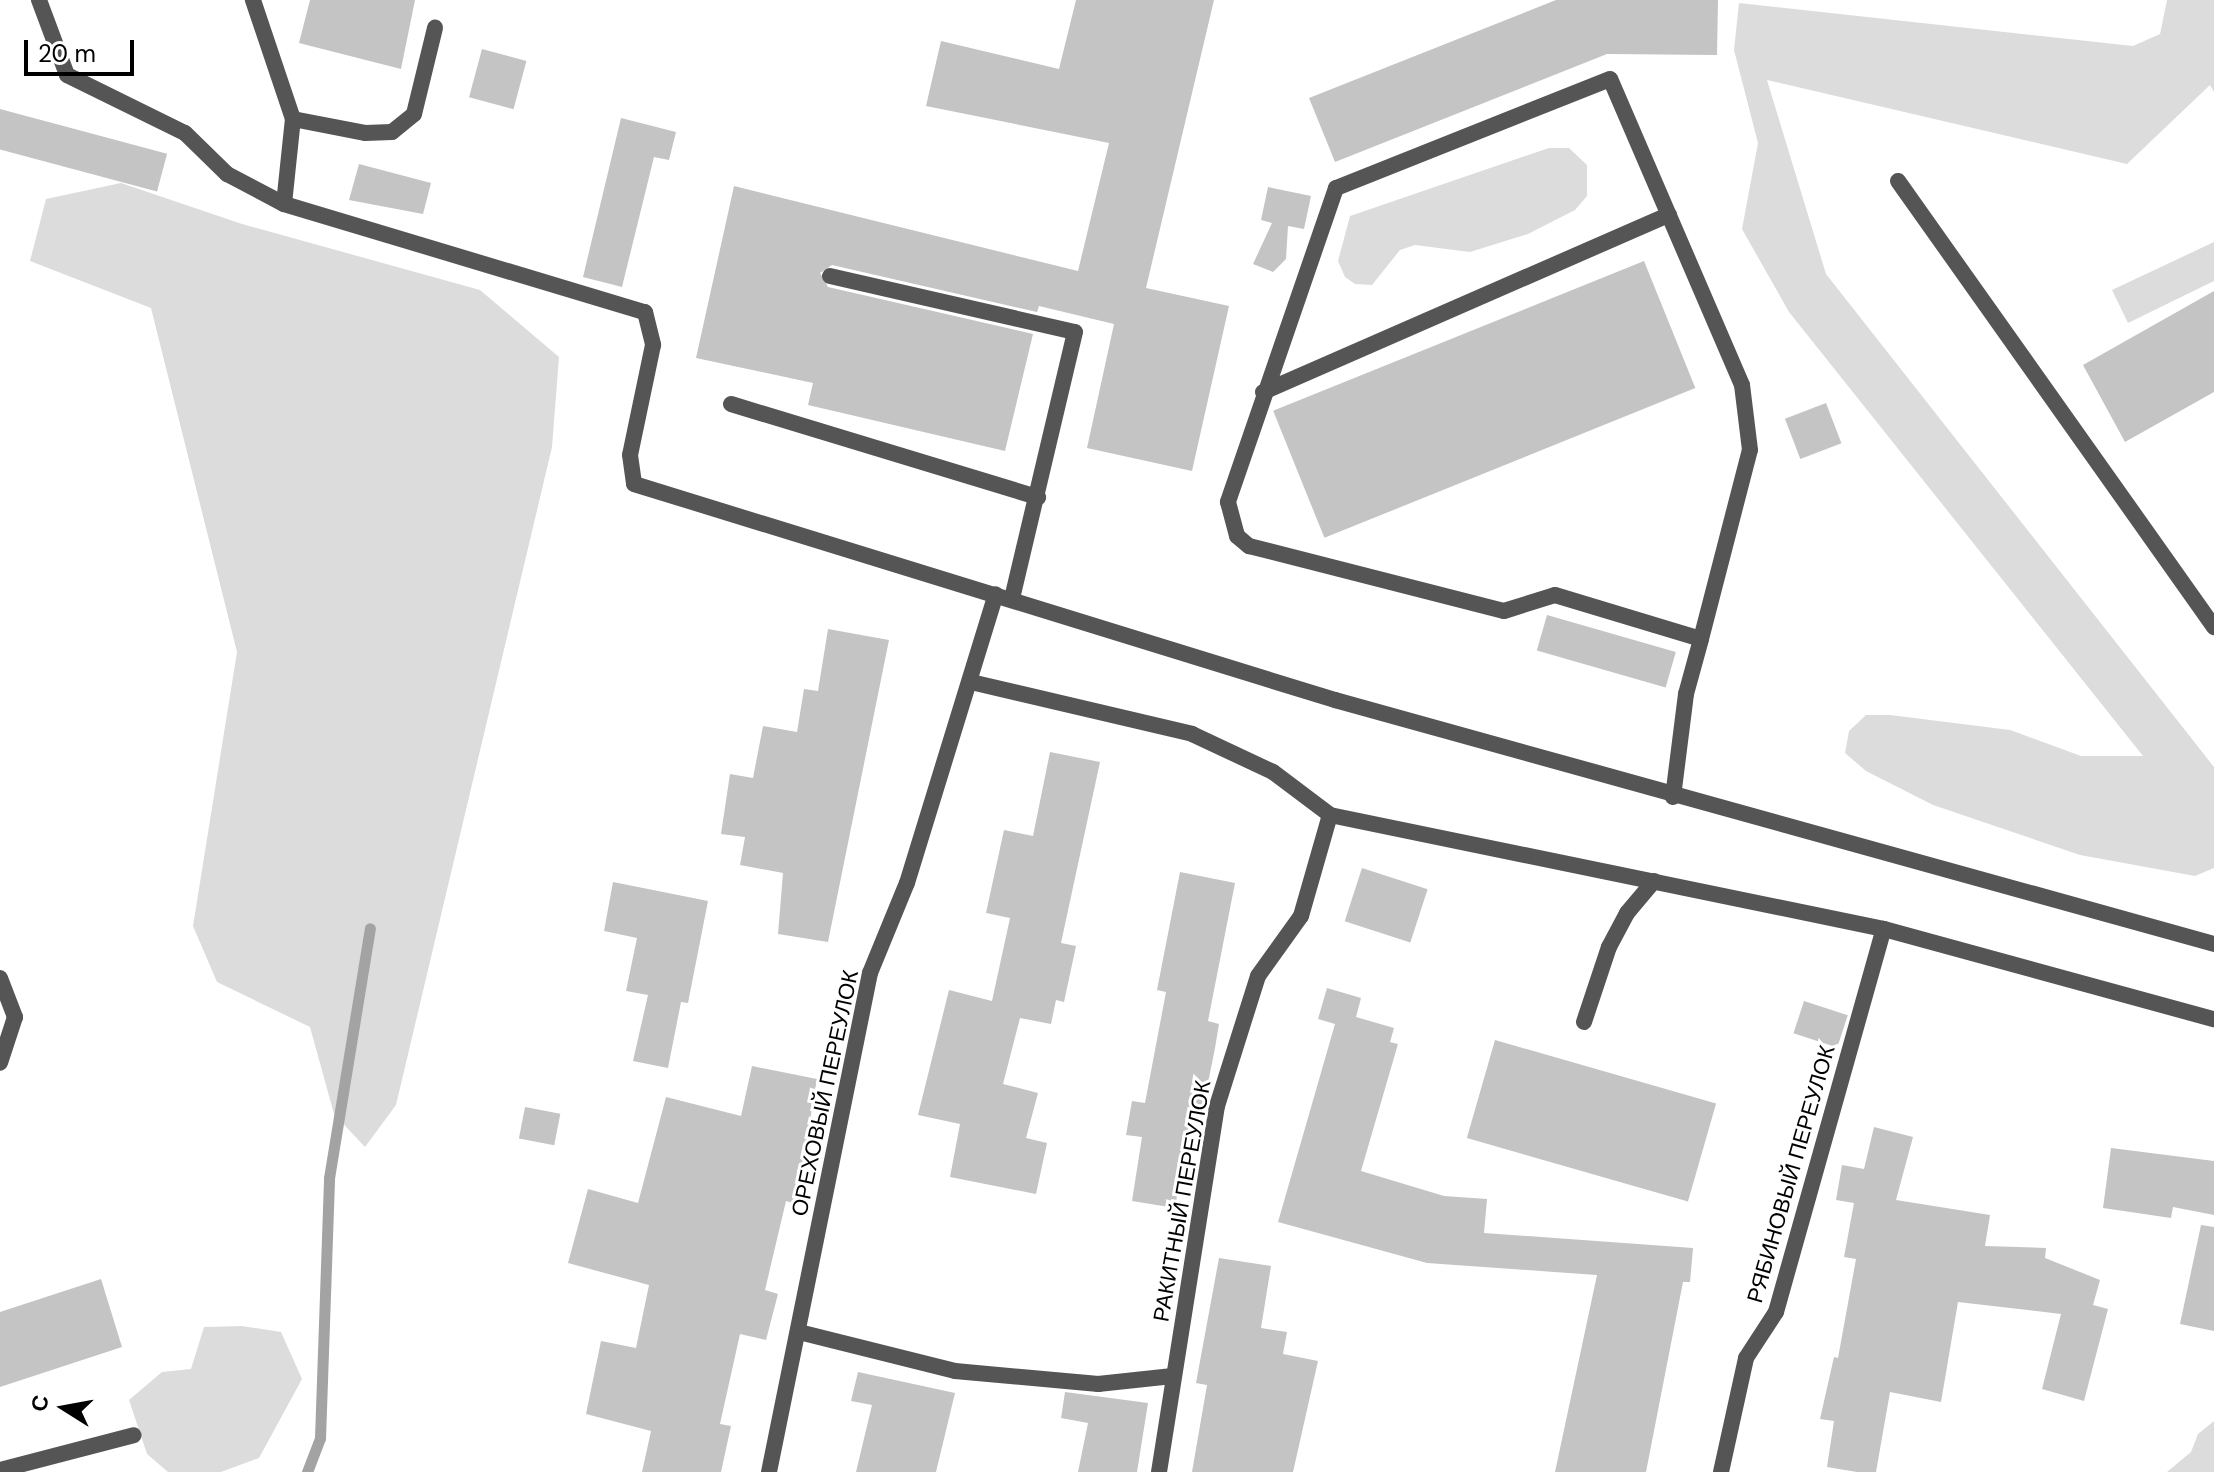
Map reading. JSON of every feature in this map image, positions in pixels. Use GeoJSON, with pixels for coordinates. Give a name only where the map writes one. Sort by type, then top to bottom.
{"type":"FeatureCollection","features":[{"type":"Feature","properties":{"kind":"street"},"geometry":{"type":"LineString","coordinates":[[39,0],[67,75],[185,133],[227,174],[284,204],[645,312],[653,345],[630,455],[634,484],[1673,797],[2214,944]]}},
{"type":"Feature","properties":{"kind":"street"},"geometry":{"type":"LineString","coordinates":[[253,0],[293,119],[284,204]]}},
{"type":"Feature","properties":{"kind":"street"},"geometry":{"type":"LineString","coordinates":[[293,119],[365,133],[392,132],[414,114],[435,28]]}},
{"type":"Feature","properties":{"kind":"street"},"geometry":{"type":"LineString","coordinates":[[1673,797],[1686,694],[1701,639],[1750,450],[1742,385],[1610,79],[1336,188],[1263,392],[1228,502],[1229,522],[1249,546],[1504,611],[1555,595],[1701,639]]}},
{"type":"Feature","properties":{"kind":"street"},"geometry":{"type":"LineString","coordinates":[[1898,181],[2213,622]]}},
{"type":"Feature","properties":{"kind":"street"},"geometry":{"type":"LineString","coordinates":[[1263,392],[1669,215]]}},
{"type":"Feature","properties":{"kind":"street","name":"ОРЕХОВЫЙ ПЕРЕУЛОК"},"geometry":{"type":"LineString","coordinates":[[769,1472],[870,973],[907,883],[971,682],[1038,497],[1075,332],[830,276]]}},
{"type":"Feature","properties":{"kind":"street"},"geometry":{"type":"LineString","coordinates":[[731,404],[1038,497]]}},
{"type":"Feature","properties":{"kind":"street"},"geometry":{"type":"LineString","coordinates":[[971,682],[1192,734],[1273,772],[1330,815],[1884,929],[2214,1019]]}},
{"type":"Feature","properties":{"kind":"street","name":"РАКИТНЫЙ ПЕРЕУЛОК"},"geometry":{"type":"LineString","coordinates":[[1159,1472],[1217,1106],[1258,976],[1301,916],[1330,815]]}},
{"type":"Feature","properties":{"kind":"street"},"geometry":{"type":"LineString","coordinates":[[1584,1022],[1609,947],[1627,913],[1654,881]]}},
{"type":"Feature","properties":{"kind":"street","name":"РЯБИНОВЫЙ ПЕРЕУЛОК"},"geometry":{"type":"LineString","coordinates":[[1721,1472],[1746,1358],[1776,1312],[1884,929]]}},
{"type":"Feature","properties":{"kind":"street"},"geometry":{"type":"LineString","coordinates":[[0,978],[15,1017],[0,1063]]}},
{"type":"Feature","properties":{"kind":"street"},"geometry":{"type":"LineString","coordinates":[[799,1332],[955,1371],[1098,1384],[1173,1376]]}},
{"type":"Feature","properties":{"kind":"street"},"geometry":{"type":"LineString","coordinates":[[0,1470],[134,1435]]}},
{"type":"Feature","properties":{"kind":"shaded area"},"geometry":{"type":"Polygon","coordinates":[[[2167,0],[2214,0],[2214,92],[2210,85],[2127,164],[1767,80],[1826,274],[2214,767],[2214,868],[2195,876],[2080,855],[1933,805],[1866,771],[1845,753],[1849,731],[1866,715],[1890,715],[2010,730],[2081,756],[2143,756],[1789,312],[1742,229],[1758,143],[1734,50],[1739,3],[2133,46],[2160,34],[2167,0]]]}},
{"type":"Feature","properties":{"kind":"shaded area"},"geometry":{"type":"Polygon","coordinates":[[[1549,148],[1569,148],[1587,165],[1587,196],[1575,210],[1528,234],[1470,252],[1415,245],[1400,250],[1372,285],[1355,284],[1345,277],[1338,261],[1350,216],[1549,148]]]}},
{"type":"Feature","properties":{"kind":"shaded area"},"geometry":{"type":"Polygon","coordinates":[[[121,183],[242,224],[480,290],[559,357],[552,447],[396,1105],[365,1147],[334,1114],[310,1027],[217,982],[193,926],[237,652],[151,308],[30,261],[46,199],[121,183]]]}},
{"type":"Feature","properties":{"kind":"shaded area"},"geometry":{"type":"Polygon","coordinates":[[[2214,242],[2214,281],[2128,323],[2112,290],[2214,242]]]}},
{"type":"Feature","properties":{"kind":"shaded area"},"geometry":{"type":"Polygon","coordinates":[[[242,1326],[281,1332],[302,1379],[259,1458],[221,1472],[168,1472],[147,1454],[129,1400],[162,1372],[191,1369],[204,1327],[242,1326]]]}},
{"type":"Feature","properties":{"kind":"shaded area"},"geometry":{"type":"Polygon","coordinates":[[[2214,1421],[2214,1472],[2167,1472],[2191,1452],[2198,1434],[2214,1421]]]}},
{"type":"Feature","properties":{"kind":"building"},"geometry":{"type":"Polygon","coordinates":[[[310,0],[415,0],[401,69],[299,43],[310,0]]]}},
{"type":"Feature","properties":{"kind":"building"},"geometry":{"type":"Polygon","coordinates":[[[1076,0],[1214,0],[1146,288],[1229,306],[1192,471],[1087,448],[1114,324],[1039,306],[1037,312],[832,265],[820,273],[828,287],[1033,334],[1005,451],[808,405],[813,383],[696,358],[734,186],[1078,271],[1109,143],[926,106],[941,41],[1059,69],[1076,0]]]}},
{"type":"Feature","properties":{"kind":"building"},"geometry":{"type":"Polygon","coordinates":[[[1556,0],[1718,0],[1717,55],[1607,54],[1335,162],[1309,98],[1556,0]]]}},
{"type":"Feature","properties":{"kind":"building"},"geometry":{"type":"Polygon","coordinates":[[[482,49],[526,61],[513,109],[469,97],[482,49]]]}},
{"type":"Feature","properties":{"kind":"building"},"geometry":{"type":"Polygon","coordinates":[[[0,109],[167,154],[157,191],[0,149],[0,109]]]}},
{"type":"Feature","properties":{"kind":"building"},"geometry":{"type":"Polygon","coordinates":[[[621,118],[676,132],[669,160],[654,157],[622,287],[583,277],[621,118]]]}},
{"type":"Feature","properties":{"kind":"building"},"geometry":{"type":"Polygon","coordinates":[[[359,164],[431,183],[423,214],[349,200],[359,164]]]}},
{"type":"Feature","properties":{"kind":"building"},"geometry":{"type":"Polygon","coordinates":[[[1268,187],[1311,196],[1304,229],[1288,226],[1286,259],[1273,272],[1253,264],[1272,223],[1261,220],[1268,187]]]}},
{"type":"Feature","properties":{"kind":"building"},"geometry":{"type":"Polygon","coordinates":[[[1644,261],[1695,388],[1324,538],[1273,411],[1644,261]]]}},
{"type":"Feature","properties":{"kind":"building"},"geometry":{"type":"Polygon","coordinates":[[[2214,291],[2214,392],[2125,442],[2083,365],[2214,291]]]}},
{"type":"Feature","properties":{"kind":"building"},"geometry":{"type":"Polygon","coordinates":[[[1826,403],[1841,443],[1800,459],[1785,419],[1826,403]]]}},
{"type":"Feature","properties":{"kind":"building"},"geometry":{"type":"Polygon","coordinates":[[[1547,615],[1676,652],[1666,688],[1537,651],[1547,615]]]}},
{"type":"Feature","properties":{"kind":"building"},"geometry":{"type":"Polygon","coordinates":[[[828,629],[889,640],[828,942],[778,934],[783,873],[740,865],[745,837],[721,834],[730,774],[753,778],[763,726],[797,732],[804,689],[818,691],[828,629]]]}},
{"type":"Feature","properties":{"kind":"building"},"geometry":{"type":"Polygon","coordinates":[[[1050,752],[1100,762],[1061,943],[1076,946],[1064,1002],[1056,1000],[1051,1024],[1020,1018],[1003,1084],[1038,1093],[1026,1138],[1047,1143],[1036,1194],[950,1177],[960,1124],[918,1115],[949,990],[992,1001],[1010,918],[986,913],[1004,830],[1033,836],[1050,752]]]}},
{"type":"Feature","properties":{"kind":"building"},"geometry":{"type":"Polygon","coordinates":[[[1362,868],[1428,889],[1410,943],[1345,921],[1362,868]]]}},
{"type":"Feature","properties":{"kind":"building"},"geometry":{"type":"Polygon","coordinates":[[[1180,872],[1235,883],[1208,1021],[1219,1024],[1215,1048],[1203,1108],[1192,1106],[1175,1208],[1132,1201],[1142,1137],[1126,1135],[1132,1101],[1145,1103],[1166,992],[1157,990],[1180,872]]]}},
{"type":"Feature","properties":{"kind":"building"},"geometry":{"type":"Polygon","coordinates":[[[613,882],[708,901],[688,1003],[681,1002],[668,1068],[633,1061],[648,995],[626,991],[637,938],[604,931],[613,882]]]}},
{"type":"Feature","properties":{"kind":"building"},"geometry":{"type":"Polygon","coordinates":[[[1327,988],[1361,998],[1356,1017],[1394,1028],[1390,1042],[1398,1044],[1361,1171],[1444,1196],[1487,1199],[1484,1233],[1693,1248],[1690,1282],[1683,1282],[1646,1472],[1555,1472],[1597,1275],[1427,1263],[1278,1222],[1335,1024],[1318,1019],[1327,988]]]}},
{"type":"Feature","properties":{"kind":"building"},"geometry":{"type":"Polygon","coordinates":[[[1804,1001],[1848,1015],[1837,1048],[1793,1033],[1804,1001]]]}},
{"type":"Feature","properties":{"kind":"building"},"geometry":{"type":"Polygon","coordinates":[[[1495,1040],[1716,1103],[1688,1201],[1467,1138],[1495,1040]]]}},
{"type":"Feature","properties":{"kind":"building"},"geometry":{"type":"Polygon","coordinates":[[[752,1066],[817,1079],[796,1204],[786,1201],[765,1290],[778,1294],[766,1340],[740,1334],[720,1424],[731,1426],[721,1472],[642,1472],[651,1431],[586,1414],[601,1341],[636,1348],[649,1285],[568,1263],[588,1189],[638,1203],[666,1097],[741,1116],[752,1066]]]}},
{"type":"Feature","properties":{"kind":"building"},"geometry":{"type":"Polygon","coordinates":[[[525,1107],[560,1114],[554,1145],[519,1138],[525,1107]]]}},
{"type":"Feature","properties":{"kind":"building"},"geometry":{"type":"Polygon","coordinates":[[[1874,1127],[1913,1137],[1896,1200],[1990,1215],[1985,1246],[2046,1248],[2045,1258],[2100,1280],[2093,1305],[2108,1309],[2084,1401],[2042,1389],[2061,1314],[1958,1302],[1941,1402],[1890,1392],[1876,1472],[1857,1472],[1827,1467],[1834,1421],[1820,1419],[1834,1357],[1838,1358],[1856,1259],[1844,1257],[1854,1203],[1836,1200],[1842,1165],[1864,1169],[1874,1127]]]}},
{"type":"Feature","properties":{"kind":"building"},"geometry":{"type":"Polygon","coordinates":[[[2111,1148],[2214,1161],[2214,1215],[2173,1207],[2171,1218],[2103,1208],[2111,1148]]]}},
{"type":"Feature","properties":{"kind":"building"},"geometry":{"type":"Polygon","coordinates":[[[2201,1225],[2214,1227],[2214,1331],[2180,1324],[2201,1225]]]}},
{"type":"Feature","properties":{"kind":"building"},"geometry":{"type":"Polygon","coordinates":[[[1219,1258],[1271,1266],[1261,1328],[1287,1332],[1283,1354],[1318,1361],[1293,1472],[1192,1472],[1207,1385],[1196,1383],[1219,1258]]]}},
{"type":"Feature","properties":{"kind":"building"},"geometry":{"type":"Polygon","coordinates":[[[101,1279],[122,1347],[0,1387],[0,1312],[101,1279]]]}},
{"type":"Feature","properties":{"kind":"building"},"geometry":{"type":"Polygon","coordinates":[[[858,1372],[955,1393],[936,1472],[856,1472],[872,1405],[851,1401],[858,1372]]]}},
{"type":"Feature","properties":{"kind":"building"},"geometry":{"type":"Polygon","coordinates":[[[1065,1392],[1148,1403],[1137,1472],[1078,1472],[1088,1423],[1061,1418],[1065,1392]]]}},
{"type":"Feature","properties":{"kind":"waterway"},"geometry":{"type":"LineString","coordinates":[[307,1472],[320,1438],[329,1178],[370,928]]}}]}
